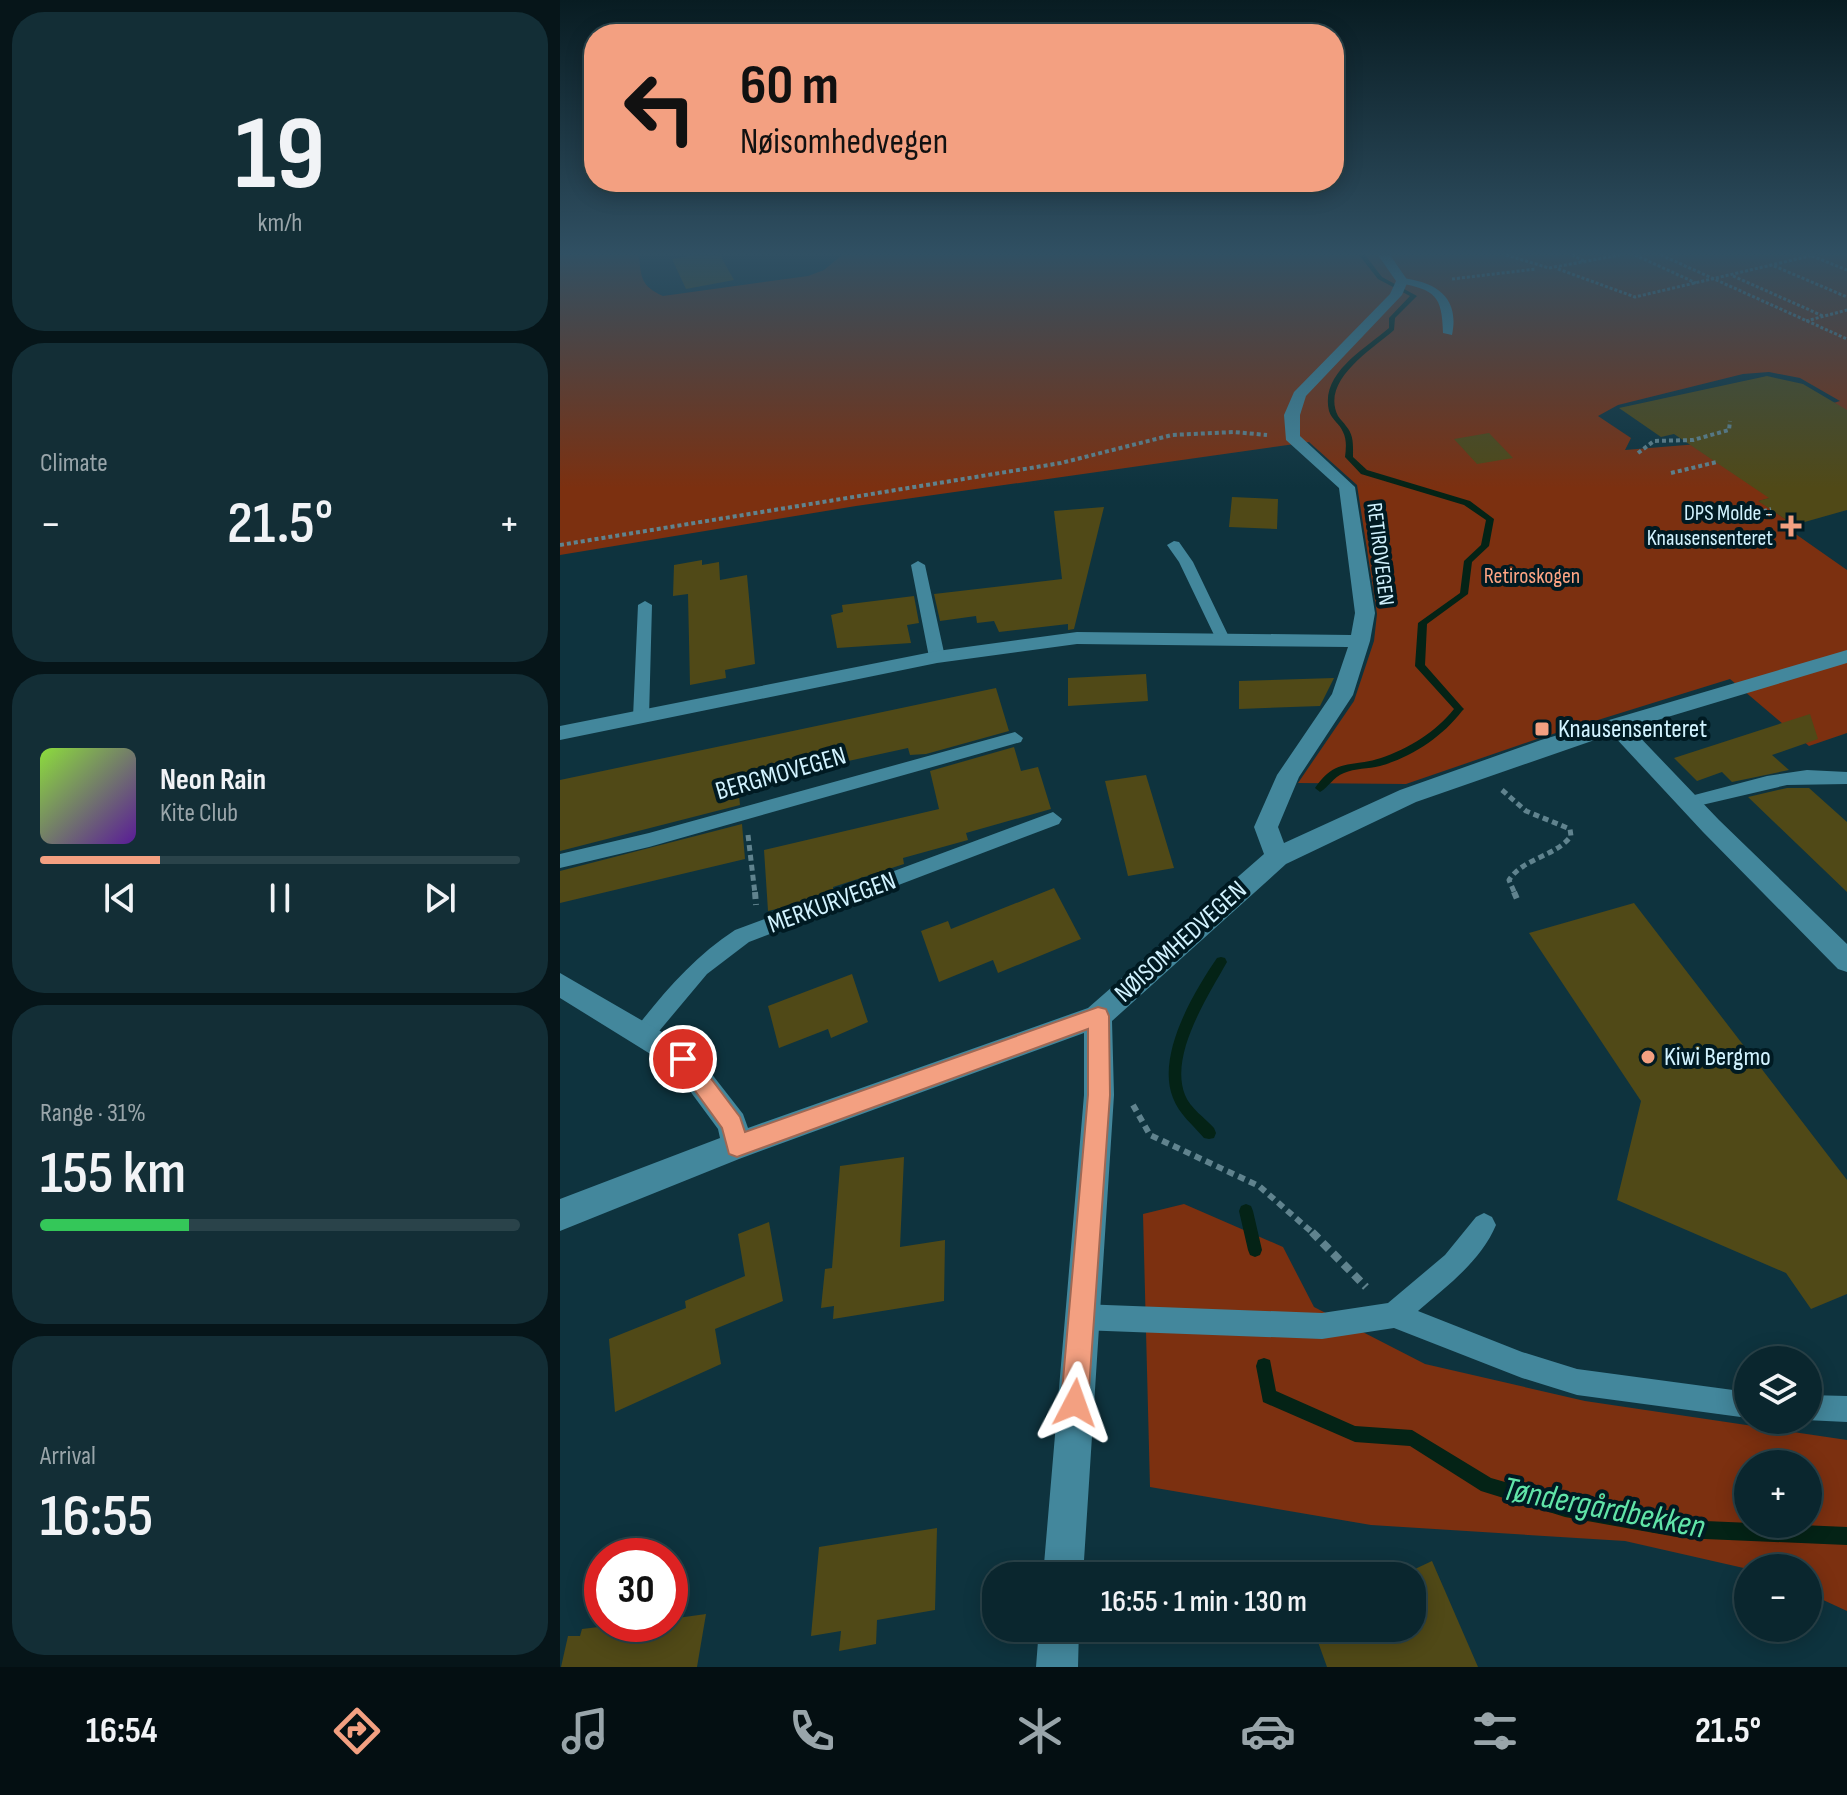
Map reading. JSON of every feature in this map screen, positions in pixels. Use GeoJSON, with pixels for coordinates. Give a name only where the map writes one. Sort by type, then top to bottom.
{"type":"FeatureCollection","features":[{"type":"Feature","properties":{"kind":"street"},"geometry":{"type":"LineString","coordinates":[[1292,437],[1292,415],[1299,395],[1359,333]]}},
{"type":"Feature","properties":{"kind":"street","name":"RETIROVEGEN"},"geometry":{"type":"LineString","coordinates":[[1277,857],[1266,827],[1288,775],[1342,695],[1360,641],[1365,613],[1347,487],[1292,437]]}},
{"type":"Feature","properties":{"kind":"street"},"geometry":{"type":"LineString","coordinates":[[560,733],[937,657],[1077,638],[1222,637],[1360,641]]}},
{"type":"Feature","properties":{"kind":"street","name":"NØISOMHEDVEGEN"},"geometry":{"type":"LineString","coordinates":[[560,1215],[737,1146],[1098,1016],[1277,857],[1408,796],[1549,745],[1847,656]]}},
{"type":"Feature","properties":{"kind":"street"},"geometry":{"type":"LineString","coordinates":[[1617,726],[1847,961]]}},
{"type":"Feature","properties":{"kind":"street"},"geometry":{"type":"LineString","coordinates":[[560,984],[683,1059],[732,1124],[737,1146]]}},
{"type":"Feature","properties":{"kind":"street"},"geometry":{"type":"LineString","coordinates":[[1064,1562],[1099,1095],[1098,1016]]}},
{"type":"Feature","properties":{"kind":"street"},"geometry":{"type":"LineString","coordinates":[[1057,1667],[1058,1642]]}},
{"type":"Feature","properties":{"kind":"lane"},"geometry":{"type":"LineString","coordinates":[[1174,545],[1186,562],[1222,637]]}},
{"type":"Feature","properties":{"kind":"lane"},"geometry":{"type":"LineString","coordinates":[[918,565],[937,657]]}},
{"type":"Feature","properties":{"kind":"lane"},"geometry":{"type":"LineString","coordinates":[[641,717],[645,605]]}},
{"type":"Feature","properties":{"kind":"lane","name":"BERGMOVEGEN"},"geometry":{"type":"LineString","coordinates":[[560,861],[1015,738]]}},
{"type":"Feature","properties":{"kind":"lane"},"geometry":{"type":"LineString","coordinates":[[1689,802],[1766,782],[1814,775],[1847,778]]}},
{"type":"Feature","properties":{"kind":"lane","name":"MERKURVEGEN"},"geometry":{"type":"LineString","coordinates":[[643,1035],[690,977],[721,949],[759,929],[1053,819]]}},
{"type":"Feature","properties":{"kind":"lane"},"geometry":{"type":"LineString","coordinates":[[1394,1315],[1454,1264],[1484,1225]]}},
{"type":"Feature","properties":{"kind":"lane"},"geometry":{"type":"LineString","coordinates":[[1080,1317],[1322,1326],[1394,1315],[1522,1365],[1577,1382],[1734,1403]]}},
{"type":"Feature","properties":{"kind":"lane"},"geometry":{"type":"LineString","coordinates":[[1822,1408],[1847,1409]]}},
{"type":"Feature","properties":{"kind":"path"},"geometry":{"type":"LineString","coordinates":[[1638,453],[1654,441],[1693,440],[1729,430],[1730,421]]}},
{"type":"Feature","properties":{"kind":"path"},"geometry":{"type":"LineString","coordinates":[[560,545],[1061,463],[1172,435],[1234,432],[1292,437]]}},
{"type":"Feature","properties":{"kind":"path"},"geometry":{"type":"LineString","coordinates":[[1671,473],[1717,462]]}},
{"type":"Feature","properties":{"kind":"path"},"geometry":{"type":"LineString","coordinates":[[1743,517],[1771,509]]}},
{"type":"Feature","properties":{"kind":"path"},"geometry":{"type":"LineString","coordinates":[[1485,768],[1523,812],[1558,821],[1570,829],[1571,836],[1563,847],[1514,872],[1509,880],[1517,899]]}},
{"type":"Feature","properties":{"kind":"path"},"geometry":{"type":"LineString","coordinates":[[743,814],[759,929]]}},
{"type":"Feature","properties":{"kind":"path"},"geometry":{"type":"LineString","coordinates":[[1128,1097],[1150,1135],[1259,1186],[1307,1227],[1394,1315]]}},
{"type":"Feature","properties":{"kind":"green space","name":"Retiroskogen"},"geometry":{"type":"Polygon","coordinates":[[[560,333],[1847,333],[1847,414],[1830,404],[1840,401],[1800,378],[1769,372],[1743,374],[1618,405],[1598,416],[1631,438],[1625,450],[1698,444],[1831,481],[1759,501],[1794,525],[1787,528],[1847,570],[1847,733],[1809,746],[1730,679],[1540,738],[1406,784],[1298,783],[1354,701],[1374,641],[1377,614],[1357,485],[1309,442],[856,506],[560,555],[560,333]]]}},
{"type":"Feature","properties":{"kind":"green space"},"geometry":{"type":"Polygon","coordinates":[[[1184,1204],[1283,1247],[1314,1307],[1425,1364],[1585,1401],[1734,1423],[1734,1434],[1807,1434],[1847,1440],[1847,1611],[1822,1599],[1822,1554],[1734,1554],[1734,1566],[1625,1541],[1371,1525],[1150,1487],[1143,1214],[1184,1204]]]}},
{"type":"Feature","properties":{"kind":"building"},"geometry":{"type":"Polygon","coordinates":[[[1767,376],[1803,384],[1847,410],[1847,510],[1794,525],[1758,501],[1769,498],[1674,434],[1661,437],[1619,408],[1767,376]]]}},
{"type":"Feature","properties":{"kind":"building"},"geometry":{"type":"Polygon","coordinates":[[[1489,433],[1513,458],[1477,464],[1454,439],[1489,433]]]}},
{"type":"Feature","properties":{"kind":"building"},"geometry":{"type":"Polygon","coordinates":[[[1232,497],[1278,499],[1277,529],[1229,527],[1232,497]]]}},
{"type":"Feature","properties":{"kind":"building"},"geometry":{"type":"Polygon","coordinates":[[[1104,507],[1074,629],[1068,630],[1068,624],[999,632],[994,621],[977,623],[976,616],[940,621],[934,594],[1062,579],[1054,511],[1104,507]]]}},
{"type":"Feature","properties":{"kind":"building"},"geometry":{"type":"Polygon","coordinates":[[[702,560],[702,565],[719,562],[720,580],[747,575],[755,664],[725,670],[726,678],[690,685],[688,594],[673,596],[674,565],[702,560]]]}},
{"type":"Feature","properties":{"kind":"building"},"geometry":{"type":"Polygon","coordinates":[[[914,596],[919,623],[907,625],[911,643],[837,648],[831,615],[843,612],[842,605],[914,596]]]}},
{"type":"Feature","properties":{"kind":"building"},"geometry":{"type":"Polygon","coordinates":[[[1146,674],[1148,701],[1068,706],[1068,678],[1146,674]]]}},
{"type":"Feature","properties":{"kind":"building"},"geometry":{"type":"Polygon","coordinates":[[[1334,678],[1320,706],[1239,709],[1239,681],[1334,678]]]}},
{"type":"Feature","properties":{"kind":"building"},"geometry":{"type":"Polygon","coordinates":[[[996,688],[1009,731],[926,754],[910,755],[908,748],[738,785],[740,805],[560,851],[560,780],[996,688]]]}},
{"type":"Feature","properties":{"kind":"building"},"geometry":{"type":"Polygon","coordinates":[[[1810,714],[1818,739],[1772,755],[1789,770],[1732,782],[1722,772],[1697,781],[1674,758],[1810,714]]]}},
{"type":"Feature","properties":{"kind":"building"},"geometry":{"type":"Polygon","coordinates":[[[1014,747],[1021,771],[1038,767],[1051,809],[966,833],[968,840],[903,858],[904,864],[833,887],[833,890],[794,905],[768,911],[764,850],[939,809],[930,771],[1014,747]]]}},
{"type":"Feature","properties":{"kind":"building"},"geometry":{"type":"Polygon","coordinates":[[[1146,775],[1174,868],[1128,876],[1105,781],[1146,775]]]}},
{"type":"Feature","properties":{"kind":"building"},"geometry":{"type":"Polygon","coordinates":[[[1787,788],[1809,788],[1847,822],[1847,892],[1748,797],[1787,788]]]}},
{"type":"Feature","properties":{"kind":"building"},"geometry":{"type":"Polygon","coordinates":[[[742,824],[745,859],[560,903],[560,871],[742,824]]]}},
{"type":"Feature","properties":{"kind":"building"},"geometry":{"type":"Polygon","coordinates":[[[1054,888],[1081,939],[998,973],[993,960],[939,982],[921,931],[948,921],[951,929],[1054,888]]]}},
{"type":"Feature","properties":{"kind":"building"},"geometry":{"type":"Polygon","coordinates":[[[1634,903],[1847,1180],[1847,1294],[1811,1309],[1786,1273],[1617,1200],[1641,1101],[1529,933],[1634,903]]]}},
{"type":"Feature","properties":{"kind":"building"},"geometry":{"type":"Polygon","coordinates":[[[852,974],[868,1022],[831,1038],[828,1029],[779,1048],[768,1006],[852,974]]]}},
{"type":"Feature","properties":{"kind":"building"},"geometry":{"type":"Polygon","coordinates":[[[904,1157],[900,1247],[945,1240],[944,1301],[833,1319],[834,1306],[821,1308],[825,1269],[832,1268],[840,1166],[904,1157]]]}},
{"type":"Feature","properties":{"kind":"building"},"geometry":{"type":"Polygon","coordinates":[[[769,1222],[783,1301],[715,1329],[721,1364],[615,1412],[609,1339],[686,1308],[685,1301],[745,1276],[738,1234],[769,1222]]]}},
{"type":"Feature","properties":{"kind":"building"},"geometry":{"type":"Polygon","coordinates":[[[937,1528],[935,1610],[877,1620],[876,1644],[839,1651],[841,1631],[811,1636],[819,1547],[937,1528]]]}},
{"type":"Feature","properties":{"kind":"building"},"geometry":{"type":"Polygon","coordinates":[[[1432,1561],[1478,1667],[1327,1667],[1318,1642],[1426,1642],[1426,1564],[1432,1561]]]}},
{"type":"Feature","properties":{"kind":"building"},"geometry":{"type":"Polygon","coordinates":[[[706,1614],[697,1667],[561,1667],[568,1636],[580,1636],[582,1629],[584,1642],[688,1642],[688,1616],[706,1614]]]}},
{"type":"Feature","properties":{"kind":"waterway","name":"Tøndergårdbekken"},"geometry":{"type":"LineString","coordinates":[[1320,788],[1342,769],[1387,760],[1417,745],[1445,725],[1459,709],[1420,666],[1423,623],[1464,594],[1468,561],[1485,546],[1490,519],[1467,503],[1364,472],[1349,457],[1348,435],[1333,411],[1331,398],[1334,386],[1350,364],[1387,333]]}},
{"type":"Feature","properties":{"kind":"waterway","name":"Tøndergårdbekken"},"geometry":{"type":"LineString","coordinates":[[1209,1133],[1180,1099],[1177,1061],[1194,1008],[1221,962]]}},
{"type":"Feature","properties":{"kind":"waterway","name":"Tøndergårdbekken"},"geometry":{"type":"LineString","coordinates":[[1246,1211],[1255,1250]]}},
{"type":"Feature","properties":{"kind":"waterway","name":"Tøndergårdbekken"},"geometry":{"type":"LineString","coordinates":[[1264,1366],[1269,1396],[1355,1434],[1412,1438],[1487,1485],[1565,1508],[1682,1529],[1847,1536]]}},
{"type":"Feature","properties":{"kind":"place","name":"DPS Molde - Knausensenteret"},"geometry":{"type":"Point","coordinates":[1791,526]}},
{"type":"Feature","properties":{"kind":"place","name":"Knausensenteret"},"geometry":{"type":"Point","coordinates":[1542,729]}},
{"type":"Feature","properties":{"kind":"place","name":"Kiwi Bergmo"},"geometry":{"type":"Point","coordinates":[1648,1057]}},
{"type":"Feature","properties":{"kind":"route"},"geometry":{"type":"LineString","coordinates":[[683,1059],[732,1124],[737,1146],[1098,1016],[1099,1095],[1075,1403]]}}]}
